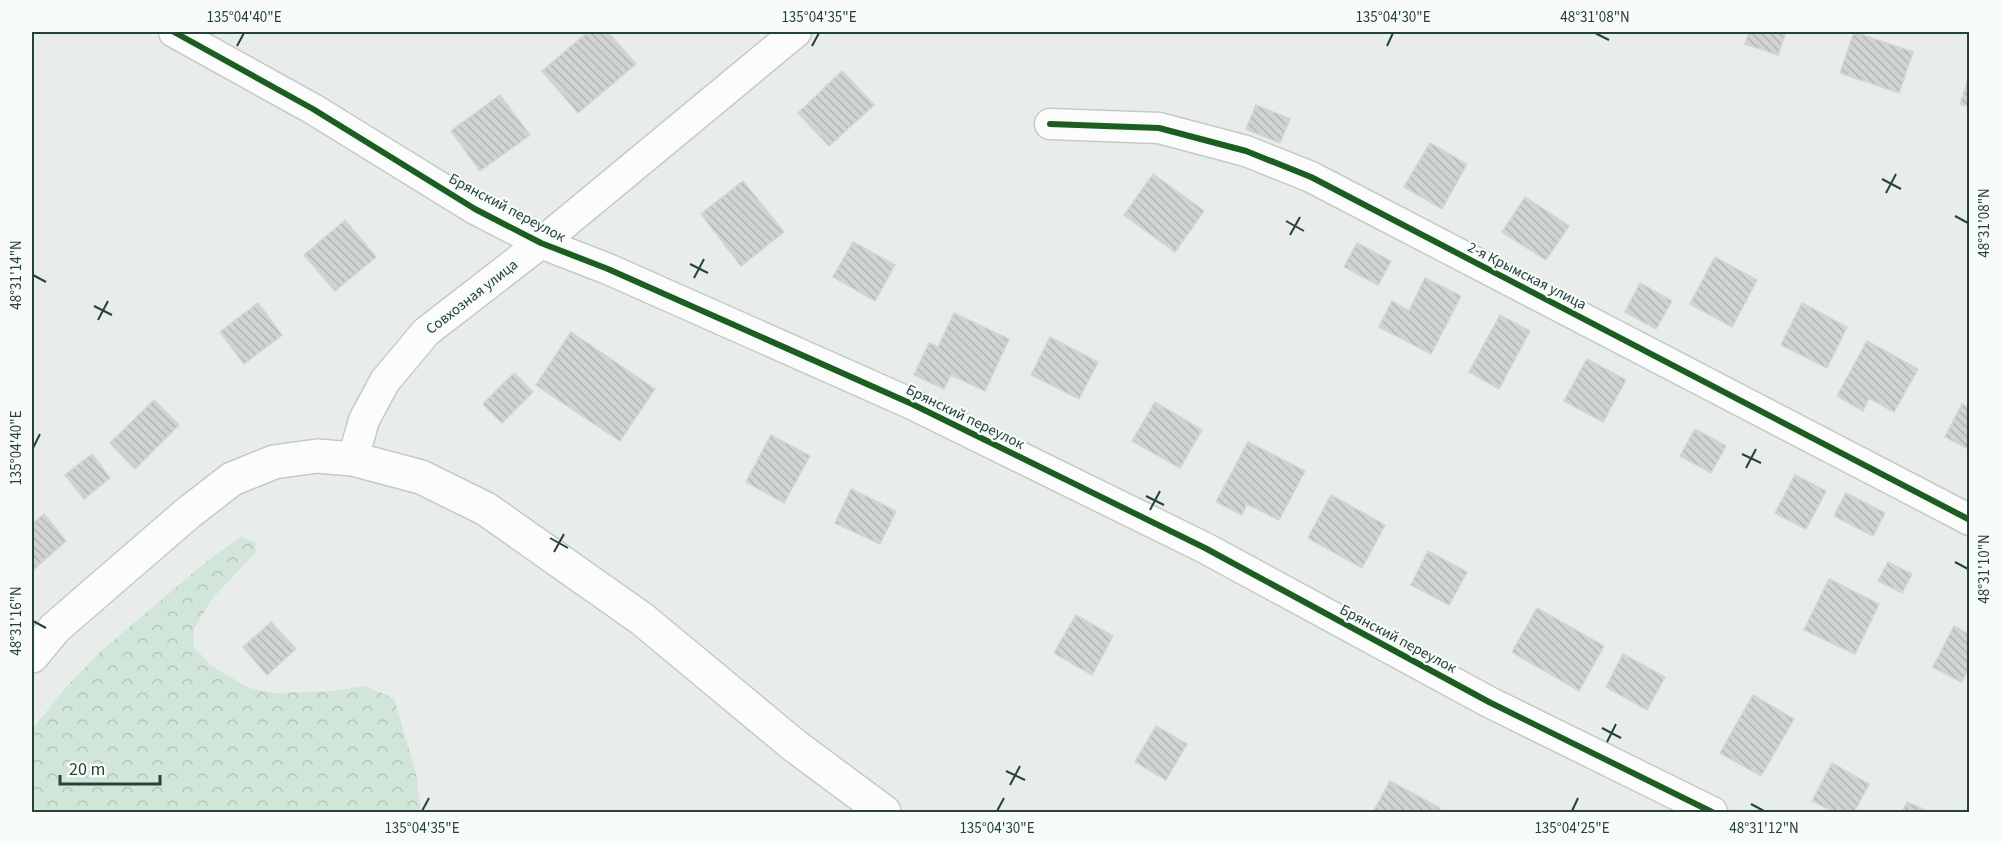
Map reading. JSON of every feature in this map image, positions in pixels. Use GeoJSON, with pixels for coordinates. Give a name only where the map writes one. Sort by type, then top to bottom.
{"type":"FeatureCollection","features":[{"type":"Feature","properties":{"kind":"main road"},"geometry":{"type":"LineString","coordinates":[[32,656],[55,628],[188,513],[232,479],[274,462],[317,456],[352,459],[422,477],[486,509],[642,619],[795,746],[884,813]]}},
{"type":"Feature","properties":{"kind":"street","name":"Брянский переулок"},"geometry":{"type":"LineString","coordinates":[[174,32],[313,109],[476,209],[541,243],[608,269],[922,409],[1205,548],[1489,702],[1712,813]]}},
{"type":"Feature","properties":{"kind":"street","name":"Совхозная улица"},"geometry":{"type":"LineString","coordinates":[[352,459],[364,420],[385,381],[426,332],[541,243],[796,32]]}},
{"type":"Feature","properties":{"kind":"street","name":"2-я Крымская улица"},"geometry":{"type":"LineString","coordinates":[[1050,124],[1159,128],[1246,151],[1311,177],[1970,520]]}},
{"type":"Feature","properties":{"kind":"green space"},"geometry":{"type":"Polygon","coordinates":[[[241,537],[255,542],[256,552],[212,599],[194,628],[193,645],[210,665],[249,688],[275,693],[332,691],[364,686],[394,698],[416,773],[421,812],[32,812],[32,729],[68,685],[101,651],[207,561],[241,537]]]}},
{"type":"Feature","properties":{"kind":"building"},"geometry":{"type":"Polygon","coordinates":[[[588,32],[608,32],[636,64],[578,113],[542,71],[588,32]]]}},
{"type":"Feature","properties":{"kind":"building"},"geometry":{"type":"Polygon","coordinates":[[[1749,32],[1786,32],[1778,55],[1745,44],[1749,32]]]}},
{"type":"Feature","properties":{"kind":"building"},"geometry":{"type":"Polygon","coordinates":[[[1854,32],[1913,52],[1899,93],[1840,73],[1854,32]]]}},
{"type":"Feature","properties":{"kind":"building"},"geometry":{"type":"Polygon","coordinates":[[[842,71],[874,105],[829,146],[798,113],[842,71]]]}},
{"type":"Feature","properties":{"kind":"building"},"geometry":{"type":"Polygon","coordinates":[[[1970,73],[1970,107],[1960,104],[1970,73]]]}},
{"type":"Feature","properties":{"kind":"building"},"geometry":{"type":"Polygon","coordinates":[[[500,95],[530,135],[480,171],[451,131],[500,95]]]}},
{"type":"Feature","properties":{"kind":"building"},"geometry":{"type":"Polygon","coordinates":[[[1256,105],[1290,119],[1280,143],[1246,129],[1256,105]]]}},
{"type":"Feature","properties":{"kind":"building"},"geometry":{"type":"Polygon","coordinates":[[[1430,143],[1467,164],[1442,209],[1404,187],[1430,143]]]}},
{"type":"Feature","properties":{"kind":"building"},"geometry":{"type":"Polygon","coordinates":[[[1153,174],[1204,211],[1175,252],[1124,215],[1153,174]]]}},
{"type":"Feature","properties":{"kind":"building"},"geometry":{"type":"Polygon","coordinates":[[[743,181],[784,232],[741,266],[701,214],[743,181]]]}},
{"type":"Feature","properties":{"kind":"building"},"geometry":{"type":"Polygon","coordinates":[[[1525,197],[1569,226],[1546,260],[1502,232],[1525,197]]]}},
{"type":"Feature","properties":{"kind":"building"},"geometry":{"type":"Polygon","coordinates":[[[345,220],[376,257],[335,291],[304,255],[345,220]]]}},
{"type":"Feature","properties":{"kind":"building"},"geometry":{"type":"Polygon","coordinates":[[[853,242],[895,265],[875,301],[833,277],[853,242]]]}},
{"type":"Feature","properties":{"kind":"building"},"geometry":{"type":"Polygon","coordinates":[[[1357,243],[1391,261],[1378,285],[1344,267],[1357,243]]]}},
{"type":"Feature","properties":{"kind":"building"},"geometry":{"type":"Polygon","coordinates":[[[1715,257],[1757,280],[1732,327],[1690,304],[1715,257]]]}},
{"type":"Feature","properties":{"kind":"building"},"geometry":{"type":"Polygon","coordinates":[[[1425,278],[1461,296],[1431,354],[1379,327],[1392,301],[1409,311],[1425,278]]]}},
{"type":"Feature","properties":{"kind":"building"},"geometry":{"type":"Polygon","coordinates":[[[1640,283],[1672,301],[1656,329],[1625,312],[1640,283]]]}},
{"type":"Feature","properties":{"kind":"building"},"geometry":{"type":"Polygon","coordinates":[[[258,303],[282,335],[244,364],[220,332],[258,303]]]}},
{"type":"Feature","properties":{"kind":"building"},"geometry":{"type":"Polygon","coordinates":[[[1802,303],[1847,327],[1827,368],[1781,345],[1802,303]]]}},
{"type":"Feature","properties":{"kind":"building"},"geometry":{"type":"Polygon","coordinates":[[[954,313],[1009,339],[985,391],[951,375],[944,389],[914,375],[929,343],[938,347],[954,313]]]}},
{"type":"Feature","properties":{"kind":"building"},"geometry":{"type":"Polygon","coordinates":[[[1500,315],[1530,331],[1499,389],[1469,372],[1500,315]]]}},
{"type":"Feature","properties":{"kind":"building"},"geometry":{"type":"Polygon","coordinates":[[[571,332],[655,389],[620,441],[536,385],[571,332]]]}},
{"type":"Feature","properties":{"kind":"building"},"geometry":{"type":"Polygon","coordinates":[[[1050,337],[1098,362],[1079,399],[1031,375],[1050,337]]]}},
{"type":"Feature","properties":{"kind":"building"},"geometry":{"type":"Polygon","coordinates":[[[1867,341],[1918,369],[1894,412],[1869,398],[1863,411],[1837,396],[1867,341]]]}},
{"type":"Feature","properties":{"kind":"building"},"geometry":{"type":"Polygon","coordinates":[[[1587,359],[1626,380],[1603,422],[1564,401],[1587,359]]]}},
{"type":"Feature","properties":{"kind":"building"},"geometry":{"type":"Polygon","coordinates":[[[514,373],[533,392],[502,423],[483,404],[514,373]]]}},
{"type":"Feature","properties":{"kind":"building"},"geometry":{"type":"Polygon","coordinates":[[[154,400],[179,425],[135,469],[110,443],[154,400]]]}},
{"type":"Feature","properties":{"kind":"building"},"geometry":{"type":"Polygon","coordinates":[[[1155,402],[1202,430],[1180,468],[1132,441],[1155,402]]]}},
{"type":"Feature","properties":{"kind":"building"},"geometry":{"type":"Polygon","coordinates":[[[1962,404],[1970,408],[1970,450],[1945,437],[1962,404]]]}},
{"type":"Feature","properties":{"kind":"building"},"geometry":{"type":"Polygon","coordinates":[[[1695,429],[1726,446],[1711,473],[1680,456],[1695,429]]]}},
{"type":"Feature","properties":{"kind":"building"},"geometry":{"type":"Polygon","coordinates":[[[771,435],[810,456],[784,503],[746,482],[771,435]]]}},
{"type":"Feature","properties":{"kind":"building"},"geometry":{"type":"Polygon","coordinates":[[[1248,442],[1305,471],[1279,520],[1247,504],[1242,515],[1216,502],[1248,442]]]}},
{"type":"Feature","properties":{"kind":"building"},"geometry":{"type":"Polygon","coordinates":[[[92,454],[110,478],[84,499],[65,475],[92,454]]]}},
{"type":"Feature","properties":{"kind":"building"},"geometry":{"type":"Polygon","coordinates":[[[1795,475],[1826,491],[1806,529],[1775,513],[1795,475]]]}},
{"type":"Feature","properties":{"kind":"building"},"geometry":{"type":"Polygon","coordinates":[[[851,489],[896,511],[880,544],[835,523],[851,489]]]}},
{"type":"Feature","properties":{"kind":"building"},"geometry":{"type":"Polygon","coordinates":[[[1846,493],[1885,513],[1873,536],[1834,516],[1846,493]]]}},
{"type":"Feature","properties":{"kind":"building"},"geometry":{"type":"Polygon","coordinates":[[[1331,495],[1385,525],[1362,568],[1308,538],[1331,495]]]}},
{"type":"Feature","properties":{"kind":"building"},"geometry":{"type":"Polygon","coordinates":[[[44,514],[66,541],[32,571],[32,524],[44,514]]]}},
{"type":"Feature","properties":{"kind":"building"},"geometry":{"type":"Polygon","coordinates":[[[1428,551],[1467,572],[1449,605],[1411,585],[1428,551]]]}},
{"type":"Feature","properties":{"kind":"building"},"geometry":{"type":"Polygon","coordinates":[[[1888,562],[1912,574],[1902,593],[1878,581],[1888,562]]]}},
{"type":"Feature","properties":{"kind":"building"},"geometry":{"type":"Polygon","coordinates":[[[1829,579],[1879,604],[1855,654],[1804,630],[1829,579]]]}},
{"type":"Feature","properties":{"kind":"building"},"geometry":{"type":"Polygon","coordinates":[[[1537,608],[1604,646],[1579,691],[1512,652],[1537,608]]]}},
{"type":"Feature","properties":{"kind":"building"},"geometry":{"type":"Polygon","coordinates":[[[1076,615],[1113,636],[1092,675],[1054,653],[1076,615]]]}},
{"type":"Feature","properties":{"kind":"building"},"geometry":{"type":"Polygon","coordinates":[[[271,622],[296,649],[267,675],[243,647],[271,622]]]}},
{"type":"Feature","properties":{"kind":"building"},"geometry":{"type":"Polygon","coordinates":[[[1954,626],[1970,635],[1970,667],[1961,682],[1933,667],[1954,626]]]}},
{"type":"Feature","properties":{"kind":"building"},"geometry":{"type":"Polygon","coordinates":[[[1623,654],[1665,677],[1647,710],[1606,687],[1623,654]]]}},
{"type":"Feature","properties":{"kind":"building"},"geometry":{"type":"Polygon","coordinates":[[[1753,695],[1794,719],[1761,776],[1720,753],[1753,695]]]}},
{"type":"Feature","properties":{"kind":"building"},"geometry":{"type":"Polygon","coordinates":[[[1156,726],[1187,744],[1166,780],[1135,762],[1156,726]]]}},
{"type":"Feature","properties":{"kind":"building"},"geometry":{"type":"Polygon","coordinates":[[[1832,763],[1869,784],[1854,812],[1834,812],[1812,801],[1832,763]]]}},
{"type":"Feature","properties":{"kind":"building"},"geometry":{"type":"Polygon","coordinates":[[[1390,781],[1440,808],[1438,812],[1373,812],[1390,781]]]}},
{"type":"Feature","properties":{"kind":"building"},"geometry":{"type":"Polygon","coordinates":[[[1907,802],[1930,812],[1902,812],[1907,802]]]}},
{"type":"Feature","properties":{"kind":"cycle path"},"geometry":{"type":"LineString","coordinates":[[174,32],[313,109],[475,209],[541,243],[608,269],[912,404],[1205,548],[1489,702],[1712,812]]}},
{"type":"Feature","properties":{"kind":"cycle path"},"geometry":{"type":"LineString","coordinates":[[1050,124],[1159,128],[1246,151],[1311,177],[1970,520]]}}]}
